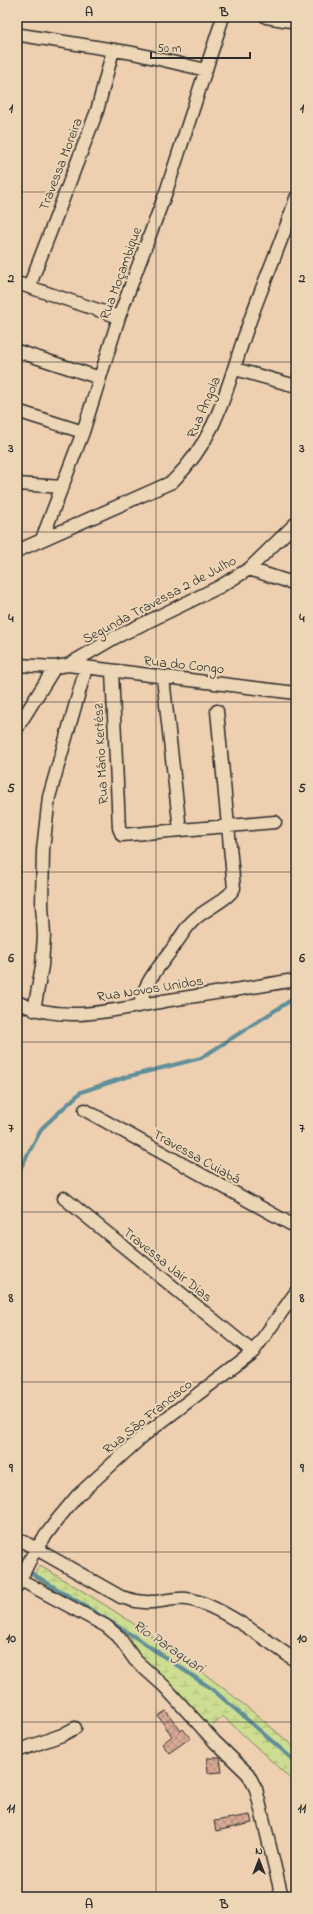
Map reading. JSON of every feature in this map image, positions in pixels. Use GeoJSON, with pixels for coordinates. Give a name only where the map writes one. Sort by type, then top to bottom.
{"type":"FeatureCollection","features":[{"type":"Feature","properties":{"kind":"street","name":"Rua Moçambique"},"geometry":{"type":"LineString","coordinates":[[42,538],[83,432],[119,317],[166,192],[223,17]]}},
{"type":"Feature","properties":{"kind":"street"},"geometry":{"type":"LineString","coordinates":[[266,17],[296,22]]}},
{"type":"Feature","properties":{"kind":"street"},"geometry":{"type":"LineString","coordinates":[[21,35],[113,50],[206,70]]}},
{"type":"Feature","properties":{"kind":"street","name":"Travessa Moreira"},"geometry":{"type":"LineString","coordinates":[[29,286],[97,111],[113,50]]}},
{"type":"Feature","properties":{"kind":"street","name":"Rua Angola"},"geometry":{"type":"LineString","coordinates":[[17,551],[42,538],[172,482],[186,468],[201,449],[214,425],[235,369],[246,329],[288,225],[296,198]]}},
{"type":"Feature","properties":{"kind":"street"},"geometry":{"type":"LineString","coordinates":[[17,283],[119,317]]}},
{"type":"Feature","properties":{"kind":"street"},"geometry":{"type":"LineString","coordinates":[[17,351],[100,378]]}},
{"type":"Feature","properties":{"kind":"street"},"geometry":{"type":"LineString","coordinates":[[235,369],[296,386]]}},
{"type":"Feature","properties":{"kind":"street"},"geometry":{"type":"LineString","coordinates":[[17,411],[83,432]]}},
{"type":"Feature","properties":{"kind":"street"},"geometry":{"type":"LineString","coordinates":[[17,484],[63,487]]}},
{"type":"Feature","properties":{"kind":"street","name":"Segunda Travessa 2 de Julho"},"geometry":{"type":"LineString","coordinates":[[68,665],[114,638],[219,587],[249,569],[296,523]]}},
{"type":"Feature","properties":{"kind":"street"},"geometry":{"type":"LineString","coordinates":[[249,569],[296,584]]}},
{"type":"Feature","properties":{"kind":"street"},"geometry":{"type":"LineString","coordinates":[[17,665],[55,667],[68,665]]}},
{"type":"Feature","properties":{"kind":"street","name":"Rua do Congo"},"geometry":{"type":"LineString","coordinates":[[68,665],[163,678],[296,693]]}},
{"type":"Feature","properties":{"kind":"street"},"geometry":{"type":"LineString","coordinates":[[17,728],[55,667]]}},
{"type":"Feature","properties":{"kind":"street"},"geometry":{"type":"LineString","coordinates":[[34,1010],[42,966],[44,935],[42,905],[43,850],[49,797],[86,668]]}},
{"type":"Feature","properties":{"kind":"street","name":"Rua Mário Kertész"},"geometry":{"type":"LineString","coordinates":[[112,671],[119,828],[122,835],[180,830]]}},
{"type":"Feature","properties":{"kind":"street"},"geometry":{"type":"LineString","coordinates":[[163,678],[180,830],[275,822]]}},
{"type":"Feature","properties":{"kind":"street"},"geometry":{"type":"LineString","coordinates":[[140,1005],[151,975],[178,941],[182,932],[195,918],[233,890],[234,881],[217,711]]}},
{"type":"Feature","properties":{"kind":"street","name":"Rua Novos Unidos"},"geometry":{"type":"LineString","coordinates":[[17,1002],[34,1010],[70,1014],[114,1010],[288,981]]}},
{"type":"Feature","properties":{"kind":"street","name":"Travessa Cuiabá"},"geometry":{"type":"LineString","coordinates":[[85,1110],[296,1227]]}},
{"type":"Feature","properties":{"kind":"street","name":"Travessa Jair Dias"},"geometry":{"type":"LineString","coordinates":[[64,1198],[253,1352]]}},
{"type":"Feature","properties":{"kind":"street","name":"Rua São Francisco"},"geometry":{"type":"LineString","coordinates":[[20,1578],[35,1551],[56,1520],[76,1496],[143,1436],[253,1352],[294,1298]]}},
{"type":"Feature","properties":{"kind":"street"},"geometry":{"type":"LineString","coordinates":[[17,1538],[35,1551],[130,1600],[150,1602],[187,1599],[204,1604],[262,1636],[296,1661]]}},
{"type":"Feature","properties":{"kind":"street"},"geometry":{"type":"LineString","coordinates":[[20,1578],[106,1626],[118,1636],[135,1660],[164,1686],[215,1742],[248,1774],[256,1789],[282,1897]]}},
{"type":"Feature","properties":{"kind":"street"},"geometry":{"type":"LineString","coordinates":[[17,1751],[62,1735],[75,1728]]}},
{"type":"Feature","properties":{"kind":"green space"},"geometry":{"type":"Polygon","coordinates":[[[40,1566],[140,1628],[205,1674],[266,1723],[296,1749],[296,1784],[223,1716],[209,1729],[138,1657],[130,1637],[34,1577],[40,1566]]]}},
{"type":"Feature","properties":{"kind":"building"},"geometry":{"type":"Polygon","coordinates":[[[166,1711],[181,1731],[183,1729],[190,1738],[169,1753],[162,1744],[172,1736],[158,1716],[166,1711]]]}},
{"type":"Feature","properties":{"kind":"building"},"geometry":{"type":"Polygon","coordinates":[[[207,1758],[220,1758],[222,1772],[208,1773],[207,1758]]]}},
{"type":"Feature","properties":{"kind":"building"},"geometry":{"type":"Polygon","coordinates":[[[250,1815],[252,1823],[216,1831],[214,1821],[250,1815]]]}},
{"type":"Feature","properties":{"kind":"waterway"},"geometry":{"type":"LineString","coordinates":[[17,1178],[21,1167],[42,1128],[81,1092],[126,1077],[201,1058],[296,997]]}},
{"type":"Feature","properties":{"kind":"waterway","name":"Rio Paraguari"},"geometry":{"type":"LineString","coordinates":[[17,1564],[138,1639],[212,1689],[296,1762]]}}]}
